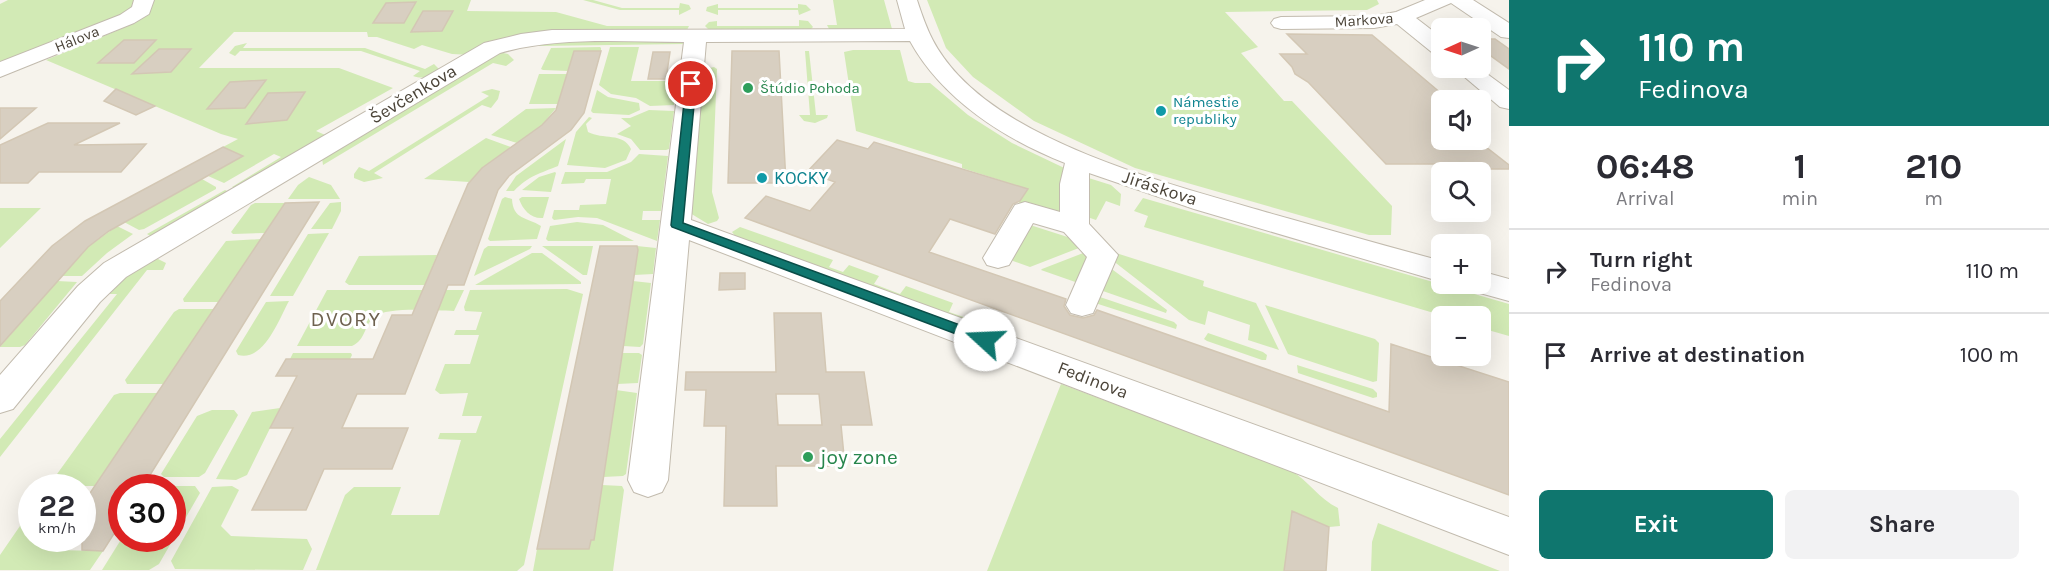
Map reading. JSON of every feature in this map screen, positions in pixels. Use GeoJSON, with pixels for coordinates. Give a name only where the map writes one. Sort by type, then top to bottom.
{"type":"FeatureCollection","features":[{"type":"Feature","properties":{"kind":"street","name":"Hálova"},"geometry":{"type":"LineString","coordinates":[[0,70],[127,19],[142,10],[144,0]]}},
{"type":"Feature","properties":{"kind":"street","name":"Jiráskova"},"geometry":{"type":"LineString","coordinates":[[907,0],[918,35],[936,63],[969,97],[1019,132],[1079,160],[1141,184],[1431,269]]}},
{"type":"Feature","properties":{"kind":"street","name":"Markova"},"geometry":{"type":"LineString","coordinates":[[1281,23],[1374,22],[1401,17],[1443,0]]}},
{"type":"Feature","properties":{"kind":"street"},"geometry":{"type":"LineString","coordinates":[[1459,0],[1509,32]]}},
{"type":"Feature","properties":{"kind":"street"},"geometry":{"type":"LineString","coordinates":[[1401,17],[1431,40]]}},
{"type":"Feature","properties":{"kind":"street","name":"Ševčenkova"},"geometry":{"type":"LineString","coordinates":[[0,399],[89,294],[115,270],[492,48],[521,40],[552,36],[918,35]]}},
{"type":"Feature","properties":{"kind":"street"},"geometry":{"type":"LineString","coordinates":[[648,480],[696,36]]}},
{"type":"Feature","properties":{"kind":"street"},"geometry":{"type":"LineString","coordinates":[[1478,78],[1509,102]]}},
{"type":"Feature","properties":{"kind":"street"},"geometry":{"type":"LineString","coordinates":[[1074,226],[1076,188],[1074,172],[1079,160]]}},
{"type":"Feature","properties":{"kind":"street"},"geometry":{"type":"LineString","coordinates":[[998,258],[1025,211],[1074,226],[1103,255],[1082,305]]}},
{"type":"Feature","properties":{"kind":"street","name":"Fedinova"},"geometry":{"type":"LineString","coordinates":[[677,225],[1509,536]]}},
{"type":"Feature","properties":{"kind":"street"},"geometry":{"type":"LineString","coordinates":[[1491,285],[1509,290]]}},
{"type":"Feature","properties":{"kind":"green space"},"geometry":{"type":"Polygon","coordinates":[[[8,0],[136,0],[135,11],[0,68],[0,4],[8,0]]]}},
{"type":"Feature","properties":{"kind":"green space"},"geometry":{"type":"Polygon","coordinates":[[[151,0],[471,0],[467,11],[556,12],[607,26],[689,26],[687,30],[548,33],[471,55],[452,54],[422,45],[414,49],[377,37],[368,37],[367,32],[234,32],[199,68],[339,68],[393,88],[316,131],[330,137],[240,190],[232,187],[281,157],[274,154],[224,183],[208,176],[242,156],[223,147],[238,139],[221,134],[46,60],[135,23],[151,0]]]}},
{"type":"Feature","properties":{"kind":"green space"},"geometry":{"type":"Polygon","coordinates":[[[583,0],[593,0],[622,8],[679,8],[680,3],[689,5],[691,9],[679,15],[679,10],[620,10],[583,0]]]}},
{"type":"Feature","properties":{"kind":"green space"},"geometry":{"type":"Polygon","coordinates":[[[833,0],[884,0],[892,29],[882,32],[829,29],[827,25],[837,25],[833,0]]]}},
{"type":"Feature","properties":{"kind":"green space","name":"Námestie republiky"},"geometry":{"type":"Polygon","coordinates":[[[927,0],[1377,0],[1379,4],[1367,10],[1225,12],[1258,47],[1241,53],[1284,101],[1292,101],[1392,206],[1391,235],[1369,235],[1135,168],[1034,121],[973,77],[946,48],[927,0]]]}},
{"type":"Feature","properties":{"kind":"green space"},"geometry":{"type":"Polygon","coordinates":[[[718,4],[718,8],[798,8],[798,4],[806,5],[811,10],[799,15],[798,10],[718,10],[718,15],[706,11],[707,7],[718,4]]]}},
{"type":"Feature","properties":{"kind":"green space"},"geometry":{"type":"Polygon","coordinates":[[[799,20],[808,21],[813,27],[810,30],[709,30],[705,26],[709,22],[717,21],[717,26],[799,26],[799,20]]]}},
{"type":"Feature","properties":{"kind":"green space"},"geometry":{"type":"Polygon","coordinates":[[[557,40],[679,41],[684,44],[537,46],[557,40]]]}},
{"type":"Feature","properties":{"kind":"green space"},"geometry":{"type":"Polygon","coordinates":[[[247,43],[243,48],[365,48],[425,69],[434,64],[439,69],[421,78],[413,76],[420,71],[361,51],[240,51],[235,56],[229,53],[235,46],[247,43]]]}},
{"type":"Feature","properties":{"kind":"green space"},"geometry":{"type":"Polygon","coordinates":[[[600,47],[601,51],[574,52],[568,71],[543,70],[541,69],[551,48],[600,47]]]}},
{"type":"Feature","properties":{"kind":"green space"},"geometry":{"type":"Polygon","coordinates":[[[610,47],[639,47],[631,81],[678,81],[674,105],[650,106],[636,98],[611,94],[599,85],[610,47]]]}},
{"type":"Feature","properties":{"kind":"green space"},"geometry":{"type":"Polygon","coordinates":[[[900,50],[908,81],[930,83],[968,115],[1012,143],[1079,175],[1111,185],[1121,194],[1120,206],[1106,201],[1096,220],[1070,211],[1067,219],[1017,206],[1027,189],[962,168],[962,164],[856,131],[844,52],[900,50]]]}},
{"type":"Feature","properties":{"kind":"green space"},"geometry":{"type":"Polygon","coordinates":[[[805,51],[809,51],[816,115],[828,115],[827,118],[815,123],[804,121],[799,115],[810,115],[805,51]]]}},
{"type":"Feature","properties":{"kind":"green space"},"geometry":{"type":"Polygon","coordinates":[[[499,52],[508,54],[514,60],[506,66],[493,63],[323,165],[322,158],[499,52]]]}},
{"type":"Feature","properties":{"kind":"green space"},"geometry":{"type":"Polygon","coordinates":[[[714,67],[717,69],[712,192],[719,218],[708,224],[690,213],[701,70],[714,67]]]}},
{"type":"Feature","properties":{"kind":"green space"},"geometry":{"type":"Polygon","coordinates":[[[539,74],[567,74],[558,104],[529,104],[539,74]]]}},
{"type":"Feature","properties":{"kind":"green space"},"geometry":{"type":"Polygon","coordinates":[[[492,89],[500,91],[498,99],[491,108],[482,105],[374,173],[383,178],[364,182],[354,178],[359,167],[369,171],[489,96],[481,92],[492,89]]]}},
{"type":"Feature","properties":{"kind":"green space"},"geometry":{"type":"Polygon","coordinates":[[[597,90],[608,97],[639,103],[640,110],[629,115],[593,113],[591,111],[597,90]]]}},
{"type":"Feature","properties":{"kind":"green space"},"geometry":{"type":"Polygon","coordinates":[[[556,108],[542,125],[517,143],[491,135],[526,109],[556,108]]]}},
{"type":"Feature","properties":{"kind":"green space"},"geometry":{"type":"Polygon","coordinates":[[[649,110],[674,111],[669,149],[640,150],[631,139],[617,134],[631,126],[621,118],[630,118],[649,110]]]}},
{"type":"Feature","properties":{"kind":"green space"},"geometry":{"type":"Polygon","coordinates":[[[589,117],[592,118],[586,124],[588,132],[618,138],[627,144],[631,149],[626,160],[605,168],[567,165],[576,132],[589,117]]]}},
{"type":"Feature","properties":{"kind":"green space"},"geometry":{"type":"Polygon","coordinates":[[[486,138],[511,147],[482,168],[469,182],[424,179],[486,138]]]}},
{"type":"Feature","properties":{"kind":"green space"},"geometry":{"type":"Polygon","coordinates":[[[566,139],[558,166],[530,178],[514,191],[506,191],[516,176],[566,139]]]}},
{"type":"Feature","properties":{"kind":"green space"},"geometry":{"type":"Polygon","coordinates":[[[639,154],[668,156],[661,211],[643,211],[642,220],[660,220],[657,241],[597,218],[578,217],[554,220],[552,218],[554,210],[579,210],[580,205],[606,204],[611,179],[586,179],[584,183],[561,184],[565,172],[607,172],[631,162],[639,154]]]}},
{"type":"Feature","properties":{"kind":"green space"},"geometry":{"type":"Polygon","coordinates":[[[555,172],[551,192],[522,190],[539,177],[555,172]]]}},
{"type":"Feature","properties":{"kind":"green space"},"geometry":{"type":"Polygon","coordinates":[[[309,177],[331,185],[340,199],[288,199],[298,185],[309,177]]]}},
{"type":"Feature","properties":{"kind":"green space"},"geometry":{"type":"Polygon","coordinates":[[[202,179],[216,189],[144,229],[139,230],[124,222],[202,179]]]}},
{"type":"Feature","properties":{"kind":"green space"},"geometry":{"type":"Polygon","coordinates":[[[225,190],[233,194],[155,239],[147,234],[225,190]]]}},
{"type":"Feature","properties":{"kind":"green space"},"geometry":{"type":"Polygon","coordinates":[[[505,197],[512,199],[518,214],[541,226],[537,239],[490,241],[488,239],[502,199],[505,197]]]}},
{"type":"Feature","properties":{"kind":"green space"},"geometry":{"type":"Polygon","coordinates":[[[549,197],[543,218],[528,213],[519,199],[549,197]]]}},
{"type":"Feature","properties":{"kind":"green space"},"geometry":{"type":"Polygon","coordinates":[[[1143,198],[1431,281],[1431,294],[1474,294],[1509,304],[1509,336],[1491,331],[1491,306],[1431,306],[1431,312],[1144,227],[1148,216],[1134,211],[1143,198]]]}},
{"type":"Feature","properties":{"kind":"green space"},"geometry":{"type":"Polygon","coordinates":[[[341,202],[341,211],[332,229],[311,229],[330,203],[341,202]]]}},
{"type":"Feature","properties":{"kind":"green space"},"geometry":{"type":"Polygon","coordinates":[[[285,203],[265,233],[233,234],[231,232],[251,205],[285,203]]]}},
{"type":"Feature","properties":{"kind":"green space"},"geometry":{"type":"Polygon","coordinates":[[[0,208],[41,208],[0,248],[0,208]]]}},
{"type":"Feature","properties":{"kind":"green space"},"geometry":{"type":"Polygon","coordinates":[[[577,222],[603,225],[634,241],[548,241],[546,239],[550,226],[577,222]]]}},
{"type":"Feature","properties":{"kind":"green space"},"geometry":{"type":"Polygon","coordinates":[[[1027,224],[1080,241],[1084,246],[1030,267],[1013,261],[1009,256],[1027,224]]]}},
{"type":"Feature","properties":{"kind":"green space"},"geometry":{"type":"Polygon","coordinates":[[[117,226],[133,234],[107,253],[82,276],[62,276],[88,247],[117,226]]]}},
{"type":"Feature","properties":{"kind":"green space"},"geometry":{"type":"Polygon","coordinates":[[[740,227],[833,260],[829,267],[843,272],[849,265],[879,276],[874,284],[900,294],[906,286],[953,303],[949,312],[978,322],[982,314],[1004,323],[1007,330],[999,334],[736,237],[732,232],[740,227]]]}},
{"type":"Feature","properties":{"kind":"green space"},"geometry":{"type":"Polygon","coordinates":[[[329,233],[293,296],[270,296],[308,234],[329,233]]]}},
{"type":"Feature","properties":{"kind":"green space"},"geometry":{"type":"Polygon","coordinates":[[[261,239],[219,302],[184,302],[183,299],[226,241],[261,239]]]}},
{"type":"Feature","properties":{"kind":"green space"},"geometry":{"type":"Polygon","coordinates":[[[488,246],[532,246],[474,276],[484,249],[488,246]]]}},
{"type":"Feature","properties":{"kind":"green space"},"geometry":{"type":"Polygon","coordinates":[[[542,246],[593,246],[587,275],[583,275],[542,246]]]}},
{"type":"Feature","properties":{"kind":"green space"},"geometry":{"type":"Polygon","coordinates":[[[637,246],[656,248],[653,274],[634,275],[637,246]]]}},
{"type":"Feature","properties":{"kind":"green space"},"geometry":{"type":"Polygon","coordinates":[[[1091,250],[1081,284],[1041,270],[1042,269],[1091,250]]]}},
{"type":"Feature","properties":{"kind":"green space"},"geometry":{"type":"Polygon","coordinates":[[[532,253],[542,253],[581,284],[475,285],[532,253]]]}},
{"type":"Feature","properties":{"kind":"green space"},"geometry":{"type":"Polygon","coordinates":[[[1116,253],[1204,281],[1203,286],[1256,303],[1279,350],[1248,340],[1250,325],[1208,311],[1205,325],[1189,320],[1112,260],[1116,253]]]}},
{"type":"Feature","properties":{"kind":"green space"},"geometry":{"type":"Polygon","coordinates":[[[437,255],[425,285],[349,285],[345,282],[359,256],[437,255]]]}},
{"type":"Feature","properties":{"kind":"green space"},"geometry":{"type":"Polygon","coordinates":[[[158,259],[166,263],[163,270],[147,270],[0,457],[0,439],[117,294],[102,294],[149,261],[158,259]]]}},
{"type":"Feature","properties":{"kind":"green space"},"geometry":{"type":"Polygon","coordinates":[[[1109,267],[1167,310],[1166,313],[1100,290],[1109,267]]]}},
{"type":"Feature","properties":{"kind":"green space"},"geometry":{"type":"Polygon","coordinates":[[[57,281],[77,282],[25,345],[0,347],[57,281]]]}},
{"type":"Feature","properties":{"kind":"green space"},"geometry":{"type":"Polygon","coordinates":[[[633,281],[651,283],[643,344],[640,347],[623,346],[633,281]]]}},
{"type":"Feature","properties":{"kind":"green space"},"geometry":{"type":"Polygon","coordinates":[[[567,289],[583,294],[524,565],[517,571],[316,570],[345,495],[354,487],[401,487],[391,515],[439,515],[461,440],[438,439],[440,433],[476,433],[482,416],[462,416],[468,393],[440,394],[435,390],[445,364],[470,364],[479,335],[454,335],[456,330],[476,330],[482,312],[465,311],[464,307],[470,290],[567,289]]]}},
{"type":"Feature","properties":{"kind":"green space"},"geometry":{"type":"Polygon","coordinates":[[[327,290],[464,290],[454,311],[401,310],[374,317],[360,340],[352,346],[297,346],[327,290]]]}},
{"type":"Feature","properties":{"kind":"green space"},"geometry":{"type":"Polygon","coordinates":[[[1097,296],[1174,322],[1177,325],[1176,329],[1095,303],[1097,296]]]}},
{"type":"Feature","properties":{"kind":"green space"},"geometry":{"type":"Polygon","coordinates":[[[289,301],[263,346],[256,352],[238,355],[236,351],[266,302],[289,301]]]}},
{"type":"Feature","properties":{"kind":"green space"},"geometry":{"type":"Polygon","coordinates":[[[1265,305],[1375,339],[1379,343],[1377,381],[1373,382],[1288,354],[1265,305]]]}},
{"type":"Feature","properties":{"kind":"green space"},"geometry":{"type":"Polygon","coordinates":[[[179,309],[214,309],[164,384],[127,384],[125,380],[174,312],[179,309]]]}},
{"type":"Feature","properties":{"kind":"green space"},"geometry":{"type":"Polygon","coordinates":[[[1208,333],[1263,352],[1267,355],[1266,360],[1207,341],[1204,339],[1208,333]]]}},
{"type":"Feature","properties":{"kind":"green space"},"geometry":{"type":"Polygon","coordinates":[[[293,353],[351,353],[352,355],[350,359],[290,359],[293,353]]]}},
{"type":"Feature","properties":{"kind":"green space"},"geometry":{"type":"Polygon","coordinates":[[[622,353],[642,355],[638,383],[617,384],[622,353]]]}},
{"type":"Feature","properties":{"kind":"green space"},"geometry":{"type":"Polygon","coordinates":[[[1297,365],[1373,389],[1377,397],[1373,398],[1298,373],[1297,365]]]}},
{"type":"Feature","properties":{"kind":"green space"},"geometry":{"type":"Polygon","coordinates":[[[1061,384],[1297,474],[1325,500],[1338,508],[1340,526],[1329,527],[1326,571],[987,571],[1061,384]]]}},
{"type":"Feature","properties":{"kind":"green space"},"geometry":{"type":"Polygon","coordinates":[[[616,390],[637,393],[626,474],[603,477],[616,390]]]}},
{"type":"Feature","properties":{"kind":"green space"},"geometry":{"type":"Polygon","coordinates":[[[158,393],[96,486],[96,474],[57,474],[114,395],[158,393]]]}},
{"type":"Feature","properties":{"kind":"green space"},"geometry":{"type":"Polygon","coordinates":[[[280,408],[247,475],[236,480],[216,479],[252,412],[280,408]]]}},
{"type":"Feature","properties":{"kind":"green space"},"geometry":{"type":"Polygon","coordinates":[[[212,410],[234,410],[238,415],[205,473],[199,477],[186,477],[186,474],[161,474],[197,416],[212,410]]]}},
{"type":"Feature","properties":{"kind":"green space"},"geometry":{"type":"Polygon","coordinates":[[[602,485],[622,486],[624,490],[613,571],[533,571],[537,549],[589,549],[602,485]]]}},
{"type":"Feature","properties":{"kind":"green space"},"geometry":{"type":"Polygon","coordinates":[[[186,486],[195,486],[200,493],[186,517],[186,486]]]}},
{"type":"Feature","properties":{"kind":"green space"},"geometry":{"type":"Polygon","coordinates":[[[232,486],[239,490],[221,526],[231,536],[307,539],[312,549],[303,570],[175,569],[171,561],[176,552],[186,552],[186,534],[212,487],[232,486]]]}},
{"type":"Feature","properties":{"kind":"green space"},"geometry":{"type":"Polygon","coordinates":[[[1378,523],[1500,571],[1371,571],[1372,542],[1378,523]]]}},
{"type":"Feature","properties":{"kind":"green space"},"geometry":{"type":"Polygon","coordinates":[[[18,529],[18,552],[103,551],[90,570],[0,570],[0,555],[18,529]]]}},
{"type":"Feature","properties":{"kind":"green space"},"geometry":{"type":"Polygon","coordinates":[[[113,552],[166,552],[159,564],[149,570],[102,570],[113,552]]]}},
{"type":"Feature","properties":{"kind":"building"},"geometry":{"type":"Polygon","coordinates":[[[416,2],[404,23],[373,23],[386,3],[416,2]]]}},
{"type":"Feature","properties":{"kind":"building"},"geometry":{"type":"Polygon","coordinates":[[[423,11],[453,11],[442,31],[411,32],[423,11]]]}},
{"type":"Feature","properties":{"kind":"building"},"geometry":{"type":"Polygon","coordinates":[[[1287,34],[1372,35],[1437,90],[1431,90],[1431,150],[1490,150],[1509,165],[1509,169],[1491,169],[1491,162],[1386,164],[1308,82],[1295,74],[1280,54],[1307,54],[1287,34]]]}},
{"type":"Feature","properties":{"kind":"building"},"geometry":{"type":"Polygon","coordinates":[[[1491,39],[1495,39],[1509,49],[1509,69],[1491,56],[1491,39]]]}},
{"type":"Feature","properties":{"kind":"building"},"geometry":{"type":"Polygon","coordinates":[[[124,40],[156,40],[134,63],[98,63],[124,40]]]}},
{"type":"Feature","properties":{"kind":"building"},"geometry":{"type":"Polygon","coordinates":[[[159,49],[191,49],[171,72],[132,74],[159,49]]]}},
{"type":"Feature","properties":{"kind":"building"},"geometry":{"type":"Polygon","coordinates":[[[574,51],[601,51],[584,113],[571,130],[509,176],[498,190],[464,285],[448,285],[405,394],[357,394],[342,428],[408,428],[392,469],[324,469],[306,510],[252,510],[293,428],[270,428],[297,376],[276,376],[286,359],[373,359],[392,315],[412,315],[468,184],[482,168],[542,125],[556,110],[574,51]]]}},
{"type":"Feature","properties":{"kind":"building"},"geometry":{"type":"Polygon","coordinates":[[[732,51],[779,51],[786,183],[728,183],[732,51]]]}},
{"type":"Feature","properties":{"kind":"building"},"geometry":{"type":"Polygon","coordinates":[[[653,52],[670,52],[666,79],[648,79],[653,52]]]}},
{"type":"Feature","properties":{"kind":"building"},"geometry":{"type":"Polygon","coordinates":[[[266,80],[245,108],[207,109],[230,82],[266,80]]]}},
{"type":"Feature","properties":{"kind":"building"},"geometry":{"type":"Polygon","coordinates":[[[116,89],[155,106],[136,115],[104,101],[116,89]]]}},
{"type":"Feature","properties":{"kind":"building"},"geometry":{"type":"Polygon","coordinates":[[[305,92],[287,120],[246,124],[268,93],[305,92]]]}},
{"type":"Feature","properties":{"kind":"building"},"geometry":{"type":"Polygon","coordinates":[[[0,108],[36,108],[0,139],[0,108]]]}},
{"type":"Feature","properties":{"kind":"building"},"geometry":{"type":"Polygon","coordinates":[[[48,123],[120,123],[74,145],[146,144],[121,172],[39,172],[28,183],[0,183],[0,145],[48,123]]]}},
{"type":"Feature","properties":{"kind":"building"},"geometry":{"type":"Polygon","coordinates":[[[837,140],[868,149],[874,142],[1028,189],[1020,201],[1013,204],[995,234],[950,219],[929,252],[1066,299],[1064,306],[1070,315],[1083,318],[1094,315],[1097,310],[1389,412],[1391,344],[1431,357],[1431,366],[1459,366],[1509,382],[1509,495],[745,218],[766,196],[810,211],[835,182],[807,172],[837,140]]]}},
{"type":"Feature","properties":{"kind":"building"},"geometry":{"type":"Polygon","coordinates":[[[223,147],[243,156],[109,231],[88,247],[0,346],[0,301],[52,246],[85,221],[223,147]]]}},
{"type":"Feature","properties":{"kind":"building"},"geometry":{"type":"Polygon","coordinates":[[[319,202],[151,474],[108,474],[108,543],[103,551],[96,551],[96,484],[285,203],[319,202]]]}},
{"type":"Feature","properties":{"kind":"building"},"geometry":{"type":"Polygon","coordinates":[[[600,246],[637,246],[638,250],[594,540],[591,540],[589,549],[537,549],[600,246]]]}},
{"type":"Feature","properties":{"kind":"building"},"geometry":{"type":"Polygon","coordinates":[[[720,273],[745,273],[745,289],[719,290],[720,273]]]}},
{"type":"Feature","properties":{"kind":"building"},"geometry":{"type":"Polygon","coordinates":[[[774,313],[821,313],[826,372],[864,372],[872,425],[841,425],[845,466],[776,466],[777,506],[724,506],[726,426],[704,426],[706,390],[685,390],[686,372],[776,372],[774,313]],[[776,394],[778,425],[822,425],[819,394],[776,394]]]}},
{"type":"Feature","properties":{"kind":"building"},"geometry":{"type":"Polygon","coordinates":[[[1292,511],[1329,527],[1326,571],[1284,571],[1292,511]]]}},
{"type":"Feature","properties":{"kind":"place","name":"Štúdio Pohoda"},"geometry":{"type":"Point","coordinates":[748,88]}},
{"type":"Feature","properties":{"kind":"place","name":"Námestie republiky"},"geometry":{"type":"Point","coordinates":[1161,111]}},
{"type":"Feature","properties":{"kind":"place","name":"KOCKY"},"geometry":{"type":"Point","coordinates":[762,178]}},
{"type":"Feature","properties":{"kind":"place","name":"joy zone"},"geometry":{"type":"Point","coordinates":[808,457]}},
{"type":"Feature","properties":{"kind":"district","name":"DVORY"},"geometry":{"type":"Point","coordinates":[346,319]}},
{"type":"Feature","properties":{"kind":"route"},"geometry":{"type":"LineString","coordinates":[[691,84],[677,225],[985,340]]}}]}
